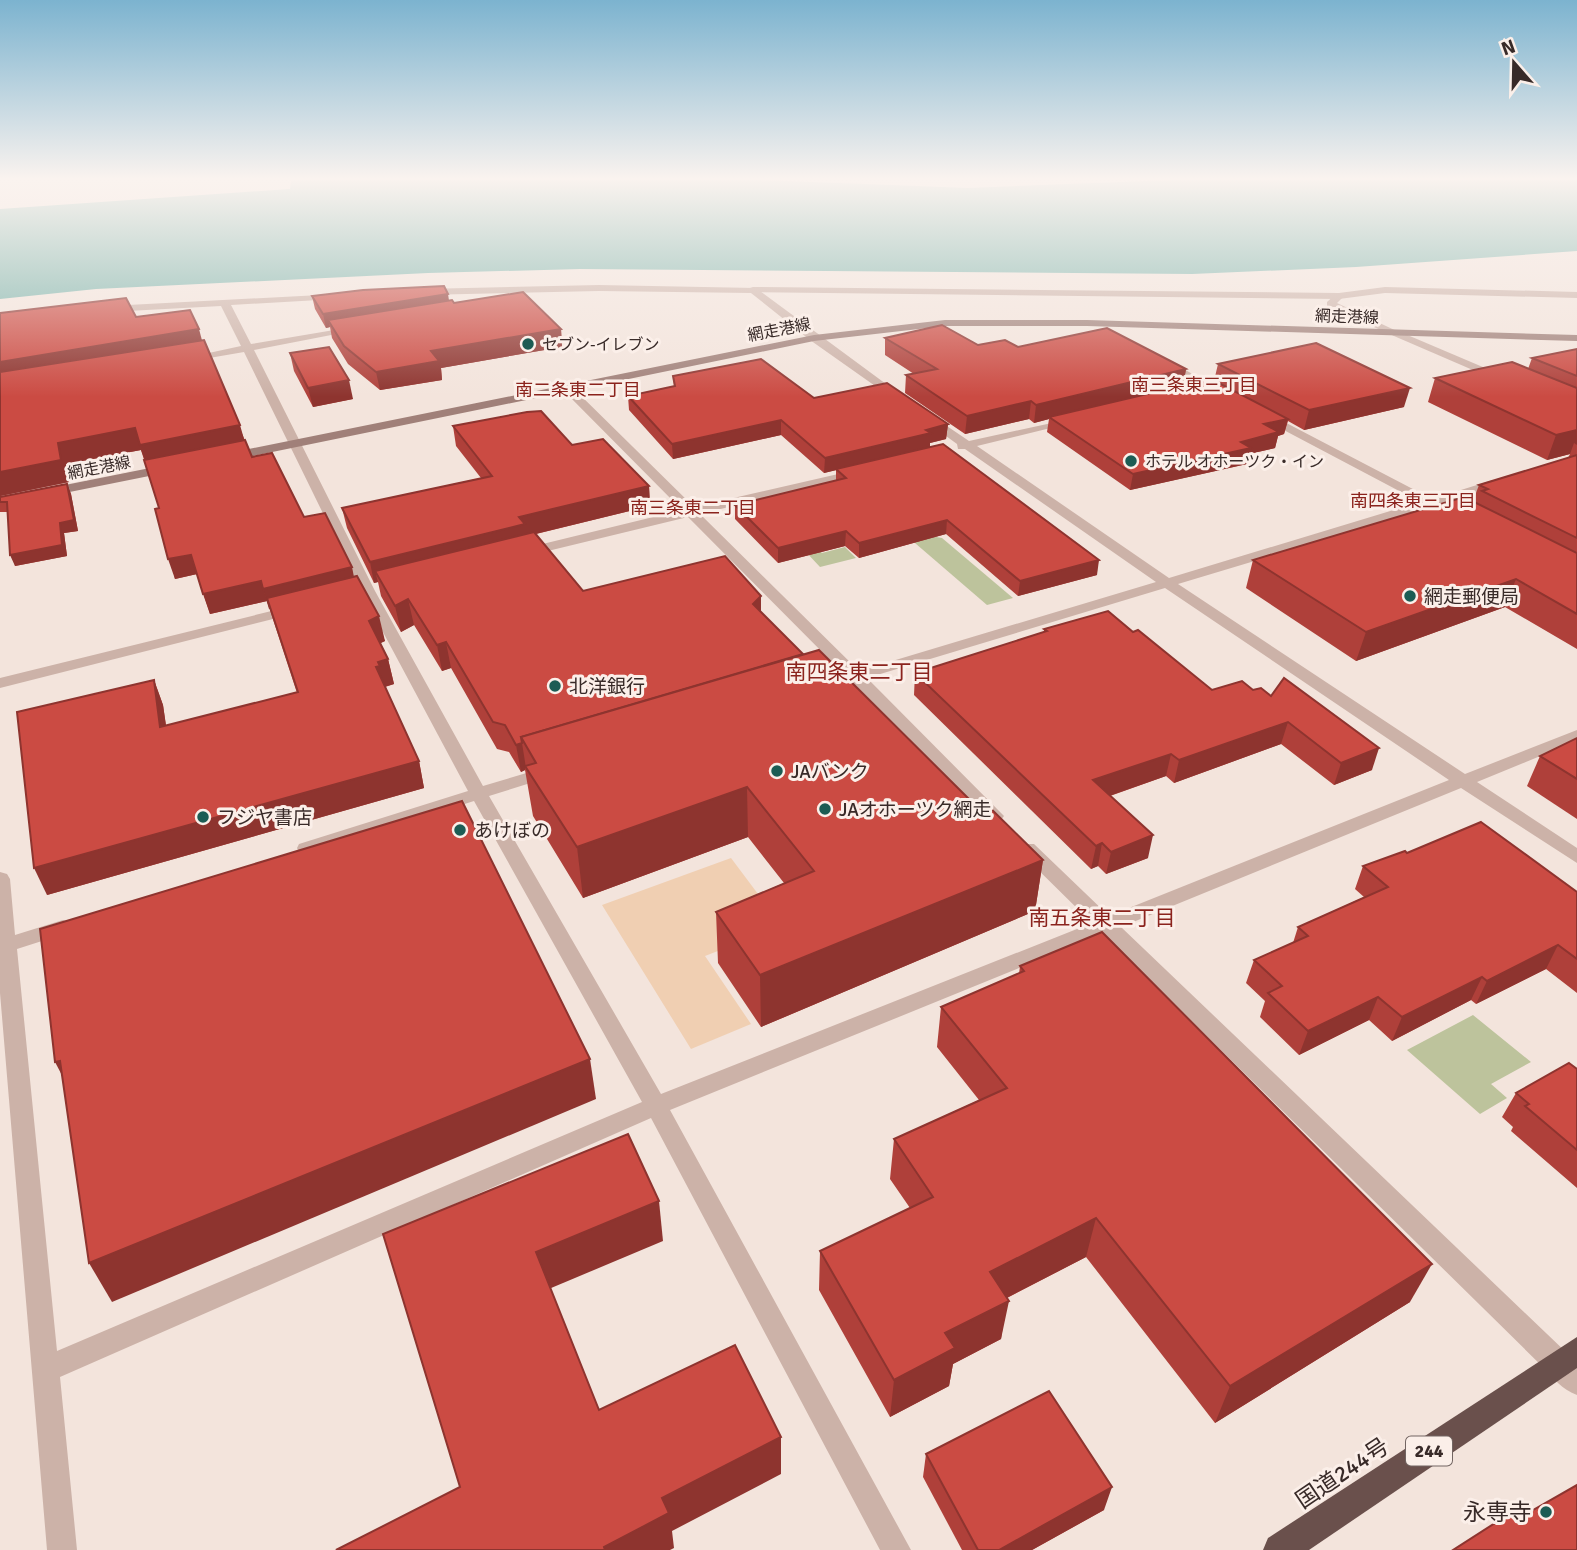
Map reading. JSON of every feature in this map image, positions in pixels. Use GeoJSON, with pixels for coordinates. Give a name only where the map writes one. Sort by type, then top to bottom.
{"type":"FeatureCollection","features":[{"type":"Feature","properties":{"kind":"highway","name":"国道244号"},"geometry":{"type":"LineString","coordinates":[[1280,1550],[1571,1366]]}},
{"type":"Feature","properties":{"kind":"main road","name":"網走港線"},"geometry":{"type":"LineString","coordinates":[[213,460],[814,338],[945,323],[1087,323],[1577,338]]}},
{"type":"Feature","properties":{"kind":"main road","name":"網走港線"},"geometry":{"type":"LineString","coordinates":[[0,502],[186,465]]}},
{"type":"Feature","properties":{"kind":"street"},"geometry":{"type":"LineString","coordinates":[[493,305],[506,290]]}},
{"type":"Feature","properties":{"kind":"street"},"geometry":{"type":"LineString","coordinates":[[753,290],[960,447],[1468,782],[1577,857]]}},
{"type":"Feature","properties":{"kind":"street"},"geometry":{"type":"LineString","coordinates":[[417,292],[753,290],[1339,296],[1385,290],[1577,295]]}},
{"type":"Feature","properties":{"kind":"street"},"geometry":{"type":"LineString","coordinates":[[99,310],[348,295]]}},
{"type":"Feature","properties":{"kind":"street"},"geometry":{"type":"LineString","coordinates":[[1339,296],[1330,304],[1516,384]]}},
{"type":"Feature","properties":{"kind":"street"},"geometry":{"type":"LineString","coordinates":[[224,301],[292,444],[368,591],[478,793],[656,1106],[896,1550]]}},
{"type":"Feature","properties":{"kind":"street"},"geometry":{"type":"LineString","coordinates":[[1087,323],[1118,339]]}},
{"type":"Feature","properties":{"kind":"street"},"geometry":{"type":"LineString","coordinates":[[178,360],[370,327]]}},
{"type":"Feature","properties":{"kind":"street"},"geometry":{"type":"LineString","coordinates":[[1153,357],[1236,400]]}},
{"type":"Feature","properties":{"kind":"street"},"geometry":{"type":"LineString","coordinates":[[1184,394],[1211,387]]}},
{"type":"Feature","properties":{"kind":"street"},"geometry":{"type":"LineString","coordinates":[[567,388],[854,677],[1107,926],[1571,1366]]}},
{"type":"Feature","properties":{"kind":"street"},"geometry":{"type":"LineString","coordinates":[[1260,413],[1456,516]]}},
{"type":"Feature","properties":{"kind":"street"},"geometry":{"type":"LineString","coordinates":[[960,447],[1089,416]]}},
{"type":"Feature","properties":{"kind":"street"},"geometry":{"type":"LineString","coordinates":[[503,558],[875,467]]}},
{"type":"Feature","properties":{"kind":"street"},"geometry":{"type":"LineString","coordinates":[[815,689],[1511,478]]}},
{"type":"Feature","properties":{"kind":"street"},"geometry":{"type":"LineString","coordinates":[[0,683],[303,608]]}},
{"type":"Feature","properties":{"kind":"street"},"geometry":{"type":"LineString","coordinates":[[44,1370],[656,1106],[1577,736]]}},
{"type":"Feature","properties":{"kind":"street"},"geometry":{"type":"LineString","coordinates":[[294,852],[568,765]]}},
{"type":"Feature","properties":{"kind":"street"},"geometry":{"type":"LineString","coordinates":[[0,879],[3,946],[62,1550]]}},
{"type":"Feature","properties":{"kind":"street"},"geometry":{"type":"LineString","coordinates":[[3,946],[85,920]]}},
{"type":"Feature","properties":{"kind":"green space"},"geometry":{"type":"Polygon","coordinates":[[[803,533],[822,553],[845,547],[856,558],[820,567],[791,536],[803,533]]]}},
{"type":"Feature","properties":{"kind":"green space"},"geometry":{"type":"Polygon","coordinates":[[[918,534],[942,538],[1013,598],[987,605],[908,537],[918,534]]]}},
{"type":"Feature","properties":{"kind":"green space"},"geometry":{"type":"Polygon","coordinates":[[[1473,1015],[1531,1062],[1491,1084],[1507,1098],[1480,1114],[1407,1050],[1473,1015]]]}},
{"type":"Feature","properties":{"kind":"sand"},"geometry":{"type":"Polygon","coordinates":[[[731,858],[782,926],[705,956],[751,1024],[691,1049],[602,905],[731,858]]]}},
{"type":"Feature","properties":{"kind":"water"},"geometry":{"type":"Polygon","coordinates":[[[0,252],[1559,252],[1356,267],[1192,274],[580,269],[428,273],[96,289],[0,299],[0,252]]]}},
{"type":"Feature","properties":{"kind":"building"},"geometry":{"type":"Polygon","coordinates":[[[444,286],[448,294],[323,314],[312,296],[363,290],[444,286]]]}},
{"type":"Feature","properties":{"kind":"building"},"geometry":{"type":"Polygon","coordinates":[[[523,292],[561,329],[431,351],[439,361],[376,372],[344,346],[328,320],[452,300],[454,303],[523,292]]]}},
{"type":"Feature","properties":{"kind":"building"},"geometry":{"type":"Polygon","coordinates":[[[126,298],[136,317],[190,310],[199,329],[0,362],[0,313],[126,298]]]}},
{"type":"Feature","properties":{"kind":"building"},"geometry":{"type":"Polygon","coordinates":[[[942,325],[978,345],[1005,340],[1018,347],[1107,328],[1186,369],[1036,405],[1031,401],[967,416],[906,375],[937,369],[885,338],[942,325]]]}},
{"type":"Feature","properties":{"kind":"building"},"geometry":{"type":"Polygon","coordinates":[[[204,340],[240,425],[140,445],[135,428],[58,443],[61,460],[0,472],[0,372],[204,340]]]}},
{"type":"Feature","properties":{"kind":"building"},"geometry":{"type":"Polygon","coordinates":[[[1316,343],[1410,388],[1309,410],[1218,364],[1316,343]]]}},
{"type":"Feature","properties":{"kind":"building"},"geometry":{"type":"Polygon","coordinates":[[[329,347],[349,380],[308,388],[290,353],[329,347]]]}},
{"type":"Feature","properties":{"kind":"building"},"geometry":{"type":"Polygon","coordinates":[[[1577,349],[1577,376],[1532,358],[1577,349]]]}},
{"type":"Feature","properties":{"kind":"building"},"geometry":{"type":"Polygon","coordinates":[[[761,359],[814,398],[887,383],[948,424],[926,430],[931,433],[825,458],[781,420],[672,444],[628,396],[675,386],[673,376],[761,359]]]}},
{"type":"Feature","properties":{"kind":"building"},"geometry":{"type":"Polygon","coordinates":[[[1512,362],[1577,388],[1577,430],[1556,435],[1435,378],[1512,362]]]}},
{"type":"Feature","properties":{"kind":"building"},"geometry":{"type":"Polygon","coordinates":[[[1211,379],[1288,419],[1264,424],[1279,432],[1241,442],[1251,448],[1133,474],[1049,417],[1211,379]]]}},
{"type":"Feature","properties":{"kind":"building"},"geometry":{"type":"Polygon","coordinates":[[[541,411],[572,445],[603,439],[649,486],[519,517],[525,524],[370,562],[342,508],[492,476],[453,426],[541,411]]]}},
{"type":"Feature","properties":{"kind":"building"},"geometry":{"type":"Polygon","coordinates":[[[245,440],[252,457],[272,453],[304,517],[325,513],[352,567],[263,589],[261,581],[203,594],[191,555],[168,559],[155,509],[159,508],[144,460],[245,440]]]}},
{"type":"Feature","properties":{"kind":"building"},"geometry":{"type":"Polygon","coordinates":[[[943,444],[1099,560],[1020,581],[947,520],[859,543],[846,531],[778,548],[735,505],[846,478],[836,469],[943,444]]]}},
{"type":"Feature","properties":{"kind":"building"},"geometry":{"type":"Polygon","coordinates":[[[1577,455],[1577,538],[1482,491],[1488,489],[1479,485],[1577,455]]]}},
{"type":"Feature","properties":{"kind":"building"},"geometry":{"type":"Polygon","coordinates":[[[67,484],[74,520],[60,523],[62,545],[10,555],[7,502],[0,502],[0,497],[67,484]]]}},
{"type":"Feature","properties":{"kind":"building"},"geometry":{"type":"Polygon","coordinates":[[[1464,497],[1577,553],[1577,614],[1516,579],[1366,632],[1253,560],[1464,497]]]}},
{"type":"Feature","properties":{"kind":"building"},"geometry":{"type":"Polygon","coordinates":[[[534,532],[583,591],[725,556],[761,596],[753,604],[803,654],[521,737],[522,743],[516,745],[505,725],[493,722],[446,642],[437,645],[408,599],[395,606],[375,571],[534,532]]]}},
{"type":"Feature","properties":{"kind":"building"},"geometry":{"type":"Polygon","coordinates":[[[357,576],[379,616],[369,621],[388,659],[378,662],[380,666],[376,667],[419,761],[34,868],[17,712],[154,680],[160,727],[298,692],[267,598],[357,576]]]}},
{"type":"Feature","properties":{"kind":"building"},"geometry":{"type":"Polygon","coordinates":[[[1108,611],[1133,632],[1138,630],[1212,690],[1242,681],[1253,690],[1261,688],[1271,696],[1284,678],[1379,748],[1341,763],[1288,722],[1179,760],[1171,754],[1093,780],[1153,835],[1111,852],[1102,843],[1096,846],[915,673],[1047,631],[1044,629],[1108,611]]]}},
{"type":"Feature","properties":{"kind":"building"},"geometry":{"type":"Polygon","coordinates":[[[819,650],[973,803],[982,800],[1043,860],[760,975],[716,912],[814,871],[747,787],[577,847],[525,766],[536,763],[521,737],[819,650]]]}},
{"type":"Feature","properties":{"kind":"building"},"geometry":{"type":"Polygon","coordinates":[[[1577,738],[1577,779],[1540,756],[1577,738]]]}},
{"type":"Feature","properties":{"kind":"building"},"geometry":{"type":"Polygon","coordinates":[[[462,801],[590,1059],[89,1263],[60,1061],[55,1062],[40,929],[462,801]]]}},
{"type":"Feature","properties":{"kind":"building"},"geometry":{"type":"Polygon","coordinates":[[[1481,822],[1577,892],[1577,959],[1558,945],[1487,981],[1482,977],[1402,1017],[1378,997],[1308,1031],[1268,993],[1282,986],[1254,960],[1308,936],[1298,927],[1388,887],[1363,866],[1405,851],[1407,853],[1481,822]]]}},
{"type":"Feature","properties":{"kind":"building"},"geometry":{"type":"Polygon","coordinates":[[[1102,932],[1432,1264],[1230,1386],[1096,1218],[990,1272],[1009,1301],[945,1333],[955,1348],[894,1380],[820,1251],[933,1197],[894,1139],[1007,1088],[941,1007],[1024,971],[1020,966],[1102,932]]]}},
{"type":"Feature","properties":{"kind":"building"},"geometry":{"type":"Polygon","coordinates":[[[1569,1063],[1577,1069],[1577,1150],[1525,1106],[1529,1104],[1516,1093],[1569,1063]]]}},
{"type":"Feature","properties":{"kind":"building"},"geometry":{"type":"Polygon","coordinates":[[[628,1134],[659,1201],[536,1252],[599,1410],[735,1345],[781,1437],[662,1498],[669,1513],[604,1547],[605,1550],[336,1550],[460,1487],[383,1234],[628,1134]]]}},
{"type":"Feature","properties":{"kind":"building"},"geometry":{"type":"Polygon","coordinates":[[[1049,1391],[1112,1487],[999,1550],[978,1550],[926,1454],[1049,1391]]]}},
{"type":"Feature","properties":{"kind":"building","name":"永専寺"},"geometry":{"type":"Polygon","coordinates":[[[1577,1485],[1577,1550],[1453,1550],[1520,1507],[1526,1514],[1577,1485]]]}},
{"type":"Feature","properties":{"kind":"place","name":"セブン-イレブン"},"geometry":{"type":"Point","coordinates":[528,344]}},
{"type":"Feature","properties":{"kind":"place","name":"ホテル オホーツク・イン"},"geometry":{"type":"Point","coordinates":[1131,461]}},
{"type":"Feature","properties":{"kind":"place","name":"網走郵便局"},"geometry":{"type":"Point","coordinates":[1410,596]}},
{"type":"Feature","properties":{"kind":"place","name":"北洋銀行"},"geometry":{"type":"Point","coordinates":[555,686]}},
{"type":"Feature","properties":{"kind":"place","name":"JAバンク"},"geometry":{"type":"Point","coordinates":[777,771]}},
{"type":"Feature","properties":{"kind":"place","name":"JAオホーツク網走"},"geometry":{"type":"Point","coordinates":[825,809]}},
{"type":"Feature","properties":{"kind":"place","name":"フジヤ書店"},"geometry":{"type":"Point","coordinates":[203,817]}},
{"type":"Feature","properties":{"kind":"place","name":"あけぼの"},"geometry":{"type":"Point","coordinates":[460,830]}},
{"type":"Feature","properties":{"kind":"place","name":"永専寺"},"geometry":{"type":"Point","coordinates":[1546,1512]}},
{"type":"Feature","properties":{"kind":"district","name":"南三条東三丁目"},"geometry":{"type":"Point","coordinates":[1194,385]}},
{"type":"Feature","properties":{"kind":"district","name":"南二条東二丁目"},"geometry":{"type":"Point","coordinates":[578,390]}},
{"type":"Feature","properties":{"kind":"district","name":"南四条東三丁目"},"geometry":{"type":"Point","coordinates":[1413,501]}},
{"type":"Feature","properties":{"kind":"district","name":"南三条東二丁目"},"geometry":{"type":"Point","coordinates":[693,508]}},
{"type":"Feature","properties":{"kind":"district","name":"南四条東二丁目"},"geometry":{"type":"Point","coordinates":[859,672]}},
{"type":"Feature","properties":{"kind":"district","name":"南五条東二丁目"},"geometry":{"type":"Point","coordinates":[1102,918]}}]}
